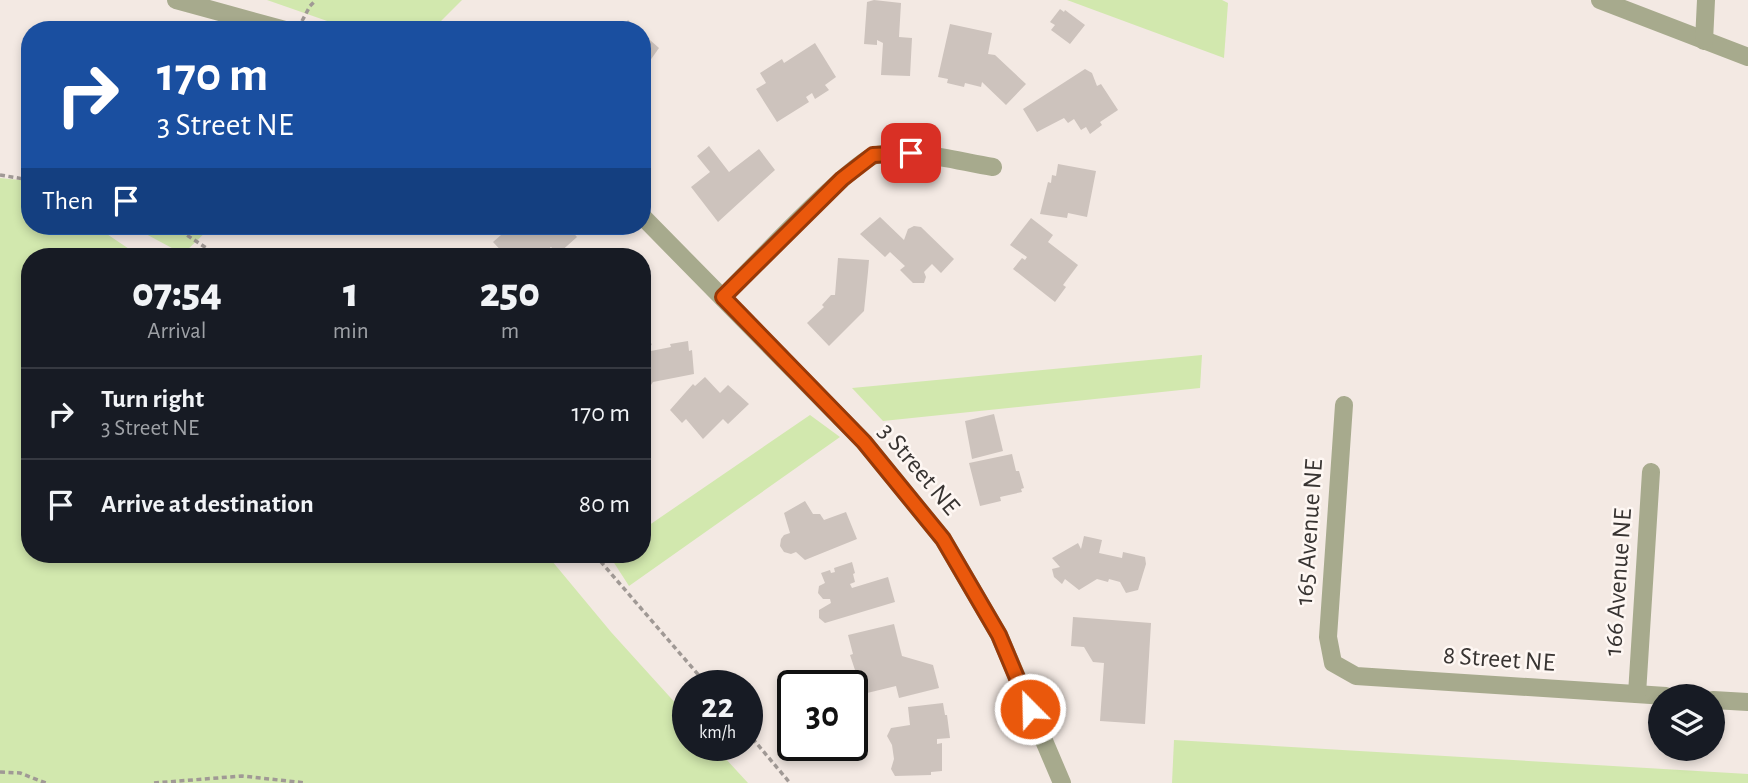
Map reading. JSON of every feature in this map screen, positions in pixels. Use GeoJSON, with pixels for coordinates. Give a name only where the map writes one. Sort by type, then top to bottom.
{"type":"FeatureCollection","features":[{"type":"Feature","properties":{"kind":"street"},"geometry":{"type":"LineString","coordinates":[[176,0],[252,21]]}},
{"type":"Feature","properties":{"kind":"street"},"geometry":{"type":"LineString","coordinates":[[1600,0],[1748,57]]}},
{"type":"Feature","properties":{"kind":"street"},"geometry":{"type":"LineString","coordinates":[[1704,41],[1706,0]]}},
{"type":"Feature","properties":{"kind":"street"},"geometry":{"type":"LineString","coordinates":[[723,297],[842,179],[873,155],[911,153],[993,167]]}},
{"type":"Feature","properties":{"kind":"street","name":"3 Street NE"},"geometry":{"type":"LineString","coordinates":[[651,225],[864,442],[943,539],[999,635],[1062,783]]}},
{"type":"Feature","properties":{"kind":"street","name":"165 Avenue NE"},"geometry":{"type":"LineString","coordinates":[[1333,663],[1328,637],[1344,405]]}},
{"type":"Feature","properties":{"kind":"street","name":"166 Avenue NE"},"geometry":{"type":"LineString","coordinates":[[1637,694],[1651,472]]}},
{"type":"Feature","properties":{"kind":"street","name":"8 Street NE"},"geometry":{"type":"LineString","coordinates":[[1333,663],[1356,676],[1648,695]]}},
{"type":"Feature","properties":{"kind":"street"},"geometry":{"type":"LineString","coordinates":[[1725,701],[1748,702]]}},
{"type":"Feature","properties":{"kind":"path"},"geometry":{"type":"LineString","coordinates":[[304,17],[316,0]]}},
{"type":"Feature","properties":{"kind":"path"},"geometry":{"type":"LineString","coordinates":[[0,175],[21,178]]}},
{"type":"Feature","properties":{"kind":"path"},"geometry":{"type":"LineString","coordinates":[[187,235],[206,248]]}},
{"type":"Feature","properties":{"kind":"path"},"geometry":{"type":"LineString","coordinates":[[602,563],[694,670]]}},
{"type":"Feature","properties":{"kind":"path"},"geometry":{"type":"LineString","coordinates":[[763,751],[790,783]]}},
{"type":"Feature","properties":{"kind":"path"},"geometry":{"type":"LineString","coordinates":[[0,772],[20,774],[46,783]]}},
{"type":"Feature","properties":{"kind":"path"},"geometry":{"type":"LineString","coordinates":[[154,783],[242,776],[306,783]]}},
{"type":"Feature","properties":{"kind":"green space"},"geometry":{"type":"Polygon","coordinates":[[[267,0],[462,0],[441,21],[327,21],[267,0]]]}},
{"type":"Feature","properties":{"kind":"green space"},"geometry":{"type":"Polygon","coordinates":[[[1067,0],[1222,0],[1228,3],[1224,58],[1067,0]]]}},
{"type":"Feature","properties":{"kind":"green space"},"geometry":{"type":"Polygon","coordinates":[[[0,178],[21,180],[21,235],[108,235],[128,248],[21,248],[21,563],[554,563],[672,699],[672,761],[728,761],[748,783],[0,783],[0,178]]]}},
{"type":"Feature","properties":{"kind":"green space"},"geometry":{"type":"Polygon","coordinates":[[[148,235],[203,235],[189,248],[172,248],[148,235]]]}},
{"type":"Feature","properties":{"kind":"green space"},"geometry":{"type":"Polygon","coordinates":[[[1202,355],[1200,388],[883,421],[852,388],[1202,355]]]}},
{"type":"Feature","properties":{"kind":"green space"},"geometry":{"type":"Polygon","coordinates":[[[810,415],[840,437],[629,586],[614,563],[651,563],[651,524],[810,415]]]}},
{"type":"Feature","properties":{"kind":"green space"},"geometry":{"type":"Polygon","coordinates":[[[1174,740],[1748,774],[1748,783],[1172,783],[1174,740]]]}},
{"type":"Feature","properties":{"kind":"building"},"geometry":{"type":"Polygon","coordinates":[[[874,0],[901,3],[899,37],[912,38],[910,76],[881,75],[883,43],[877,40],[877,45],[864,44],[867,2],[874,0]]]}},
{"type":"Feature","properties":{"kind":"building"},"geometry":{"type":"Polygon","coordinates":[[[1060,9],[1085,25],[1070,44],[1051,30],[1055,25],[1050,22],[1060,9]]]}},
{"type":"Feature","properties":{"kind":"building"},"geometry":{"type":"Polygon","coordinates":[[[950,24],[992,33],[988,54],[995,55],[1026,84],[1006,105],[982,82],[981,87],[965,83],[964,87],[947,83],[948,79],[938,77],[950,24]]]}},
{"type":"Feature","properties":{"kind":"building"},"geometry":{"type":"Polygon","coordinates":[[[651,41],[659,48],[651,59],[651,41]]]}},
{"type":"Feature","properties":{"kind":"building"},"geometry":{"type":"Polygon","coordinates":[[[815,43],[836,77],[825,85],[829,90],[815,99],[812,93],[806,97],[809,102],[777,122],[756,89],[766,83],[760,73],[782,59],[784,63],[815,43]]]}},
{"type":"Feature","properties":{"kind":"building"},"geometry":{"type":"Polygon","coordinates":[[[1085,69],[1092,73],[1097,86],[1101,84],[1118,110],[1100,122],[1102,125],[1090,134],[1086,127],[1081,130],[1074,119],[1068,123],[1064,118],[1037,132],[1023,109],[1085,69]]]}},
{"type":"Feature","properties":{"kind":"building"},"geometry":{"type":"Polygon","coordinates":[[[709,146],[729,172],[759,149],[775,170],[718,222],[691,187],[710,172],[697,156],[709,146]]]}},
{"type":"Feature","properties":{"kind":"building"},"geometry":{"type":"Polygon","coordinates":[[[1058,164],[1096,171],[1087,217],[1068,213],[1067,218],[1040,214],[1048,182],[1051,183],[1052,175],[1056,176],[1058,164]]]}},
{"type":"Feature","properties":{"kind":"building"},"geometry":{"type":"Polygon","coordinates":[[[880,217],[904,240],[908,229],[921,227],[954,259],[941,273],[932,264],[924,272],[924,283],[913,283],[900,270],[905,266],[890,252],[885,257],[860,234],[880,217]]]}},
{"type":"Feature","properties":{"kind":"building"},"geometry":{"type":"Polygon","coordinates":[[[1031,218],[1053,235],[1048,242],[1078,265],[1063,285],[1066,287],[1055,302],[1013,269],[1022,258],[1025,260],[1027,257],[1010,245],[1031,218]]]}},
{"type":"Feature","properties":{"kind":"building"},"geometry":{"type":"Polygon","coordinates":[[[501,235],[577,237],[565,248],[499,248],[493,242],[501,235]]]}},
{"type":"Feature","properties":{"kind":"building"},"geometry":{"type":"Polygon","coordinates":[[[838,258],[869,260],[868,272],[864,311],[829,346],[807,323],[824,307],[822,305],[831,295],[835,295],[838,258]]]}},
{"type":"Feature","properties":{"kind":"building"},"geometry":{"type":"Polygon","coordinates":[[[688,341],[689,351],[692,350],[694,374],[653,382],[651,385],[651,351],[688,341]]]}},
{"type":"Feature","properties":{"kind":"building"},"geometry":{"type":"Polygon","coordinates":[[[705,377],[720,393],[728,385],[749,404],[728,424],[723,419],[703,439],[686,419],[682,423],[670,410],[693,384],[695,386],[705,377]]]}},
{"type":"Feature","properties":{"kind":"building"},"geometry":{"type":"Polygon","coordinates":[[[994,414],[1003,451],[972,459],[965,421],[994,414]]]}},
{"type":"Feature","properties":{"kind":"building"},"geometry":{"type":"Polygon","coordinates":[[[1012,454],[1024,488],[1021,489],[1022,492],[1000,497],[1001,501],[980,506],[969,463],[1012,454]]]}},
{"type":"Feature","properties":{"kind":"building"},"geometry":{"type":"Polygon","coordinates":[[[805,501],[813,514],[820,514],[824,520],[846,512],[857,539],[805,560],[796,552],[784,552],[780,546],[781,539],[790,533],[784,513],[805,501]]]}},
{"type":"Feature","properties":{"kind":"building"},"geometry":{"type":"Polygon","coordinates":[[[1084,536],[1102,540],[1099,553],[1122,558],[1123,552],[1145,557],[1146,564],[1138,590],[1126,593],[1120,582],[1097,579],[1079,590],[1065,579],[1062,584],[1054,577],[1052,569],[1060,567],[1052,558],[1078,543],[1081,549],[1084,536]]]}},
{"type":"Feature","properties":{"kind":"building"},"geometry":{"type":"Polygon","coordinates":[[[852,562],[855,582],[850,584],[852,588],[888,577],[895,602],[825,623],[819,618],[819,610],[831,603],[830,599],[823,599],[818,593],[819,586],[825,583],[821,573],[830,570],[831,573],[835,572],[834,568],[852,562]]]}},
{"type":"Feature","properties":{"kind":"building"},"geometry":{"type":"Polygon","coordinates":[[[1073,617],[1151,623],[1145,724],[1100,721],[1104,663],[1093,662],[1084,647],[1071,646],[1073,617]]]}},
{"type":"Feature","properties":{"kind":"building"},"geometry":{"type":"Polygon","coordinates":[[[894,624],[902,656],[933,665],[939,688],[899,698],[896,686],[868,693],[868,670],[855,670],[848,635],[894,624]]]}},
{"type":"Feature","properties":{"kind":"building"},"geometry":{"type":"Polygon","coordinates":[[[943,703],[950,738],[937,739],[937,744],[942,743],[942,771],[931,772],[931,775],[895,776],[891,769],[894,759],[892,745],[887,736],[891,728],[910,725],[908,707],[943,703]]]}},
{"type":"Feature","properties":{"kind":"route"},"geometry":{"type":"LineString","coordinates":[[911,153],[873,155],[842,179],[723,297],[864,442],[943,539],[999,635],[1030,709]]}}]}
